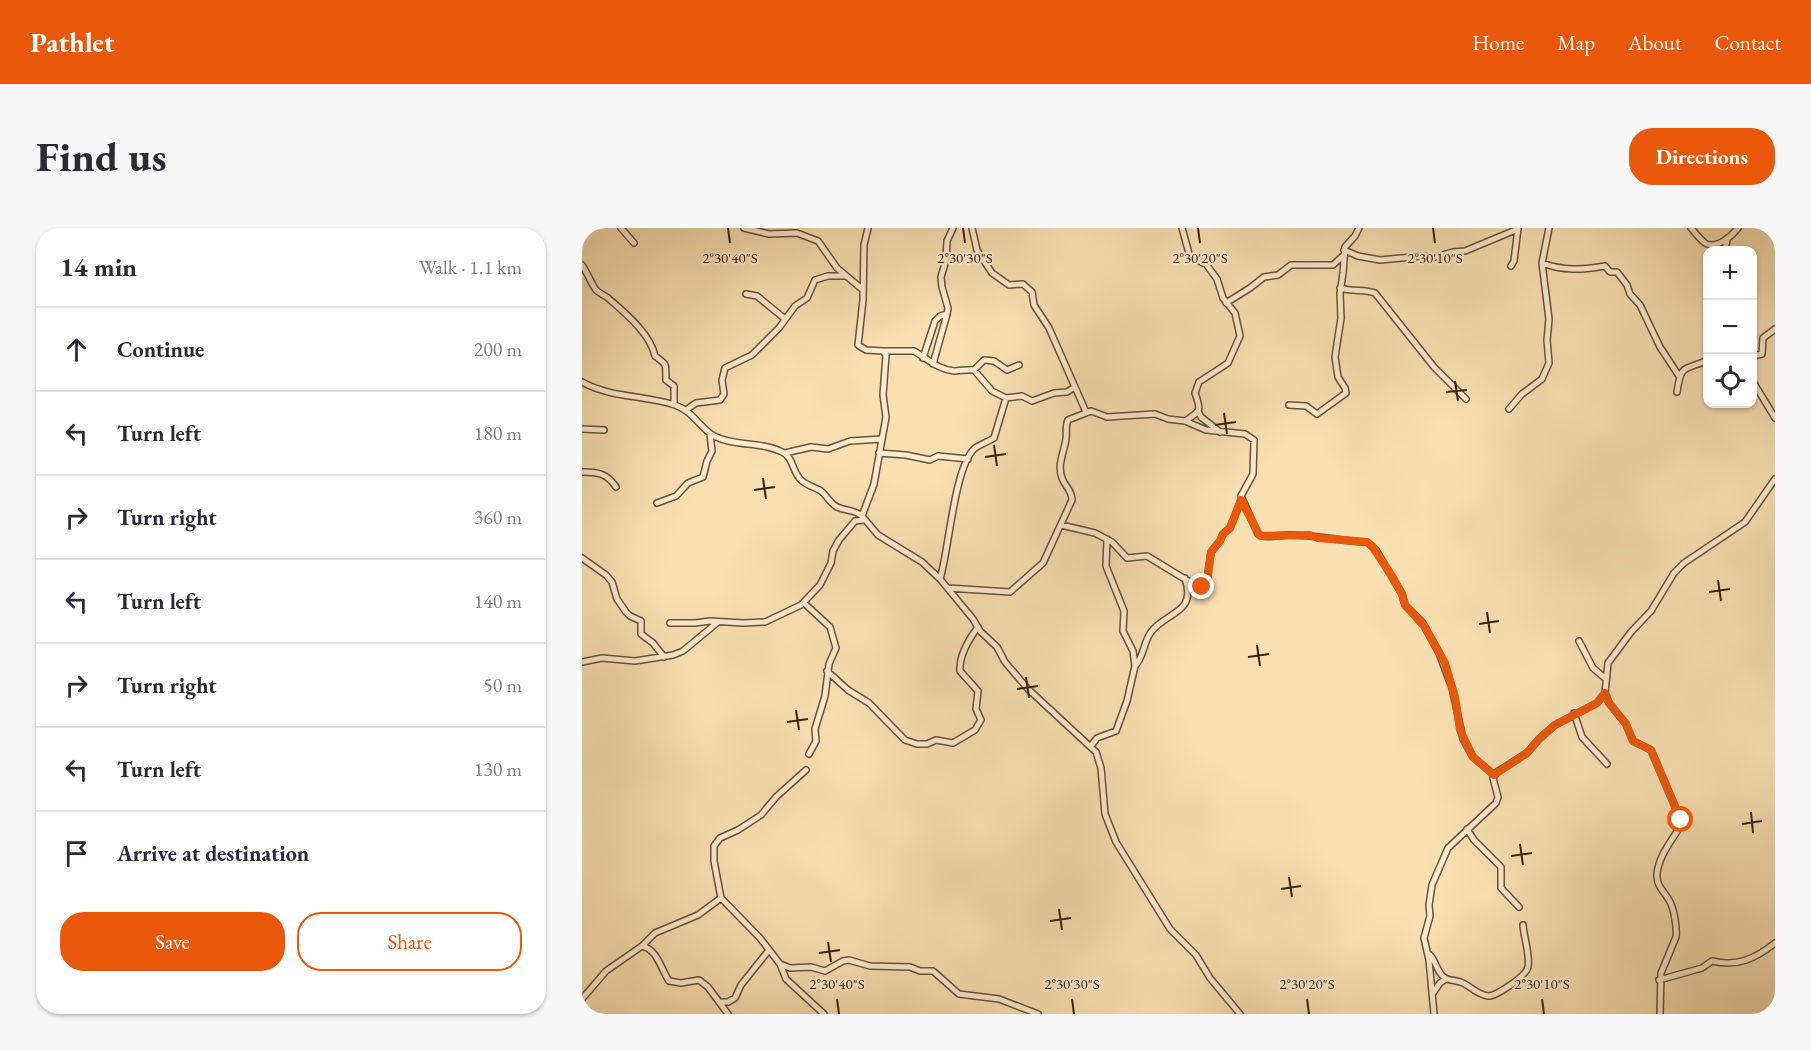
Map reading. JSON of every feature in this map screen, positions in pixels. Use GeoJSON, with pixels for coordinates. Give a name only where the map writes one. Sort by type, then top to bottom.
{"type":"FeatureCollection","features":[{"type":"Feature","properties":{"kind":"street"},"geometry":{"type":"LineString","coordinates":[[621,228],[634,243]]}},
{"type":"Feature","properties":{"kind":"street"},"geometry":{"type":"LineString","coordinates":[[744,228],[769,234],[788,232],[808,236],[818,241],[837,268],[864,292]]}},
{"type":"Feature","properties":{"kind":"street"},"geometry":{"type":"LineString","coordinates":[[868,228],[863,256],[864,292],[858,345],[866,350],[910,350],[933,364],[952,370],[974,370],[984,360],[994,361],[1008,370],[1019,365]]}},
{"type":"Feature","properties":{"kind":"street"},"geometry":{"type":"LineString","coordinates":[[933,364],[948,308],[941,277],[946,260],[947,241],[952,228]]}},
{"type":"Feature","properties":{"kind":"street"},"geometry":{"type":"LineString","coordinates":[[972,228],[977,250],[992,273],[1006,284],[1023,284],[1032,292],[1034,305],[1050,328],[1086,412]]}},
{"type":"Feature","properties":{"kind":"street"},"geometry":{"type":"LineString","coordinates":[[1182,228],[1190,257],[1210,268],[1226,303],[1235,313],[1239,340],[1228,363],[1199,382],[1195,393],[1200,405],[1198,411],[1194,417],[1185,421]]}},
{"type":"Feature","properties":{"kind":"street"},"geometry":{"type":"LineString","coordinates":[[1289,405],[1306,406],[1317,414],[1346,393],[1338,377],[1335,357],[1341,318],[1340,288],[1346,244],[1355,236],[1359,228]]}},
{"type":"Feature","properties":{"kind":"street"},"geometry":{"type":"LineString","coordinates":[[1344,253],[1380,260],[1436,257],[1465,251],[1518,228]]}},
{"type":"Feature","properties":{"kind":"street"},"geometry":{"type":"LineString","coordinates":[[1512,266],[1518,228]]}},
{"type":"Feature","properties":{"kind":"street"},"geometry":{"type":"LineString","coordinates":[[1509,409],[1522,394],[1542,379],[1549,363],[1546,340],[1549,319],[1542,263],[1549,228]]}},
{"type":"Feature","properties":{"kind":"street"},"geometry":{"type":"LineString","coordinates":[[1691,228],[1708,244],[1727,240]]}},
{"type":"Feature","properties":{"kind":"street"},"geometry":{"type":"LineString","coordinates":[[1726,246],[1727,240],[1738,228]]}},
{"type":"Feature","properties":{"kind":"street"},"geometry":{"type":"LineString","coordinates":[[1226,303],[1264,277],[1278,275],[1291,265],[1333,265],[1344,253]]}},
{"type":"Feature","properties":{"kind":"street"},"geometry":{"type":"LineString","coordinates":[[1542,263],[1552,267],[1579,270],[1605,266],[1610,272],[1617,272],[1627,285],[1630,294],[1640,305],[1660,347],[1679,376]]}},
{"type":"Feature","properties":{"kind":"street"},"geometry":{"type":"LineString","coordinates":[[582,265],[595,289],[609,299],[639,328],[653,348],[655,356],[665,363],[666,380],[674,386],[674,404]]}},
{"type":"Feature","properties":{"kind":"street"},"geometry":{"type":"LineString","coordinates":[[686,411],[696,403],[720,400],[724,394],[725,368],[752,355],[795,306],[807,298],[818,278],[846,276]]}},
{"type":"Feature","properties":{"kind":"street"},"geometry":{"type":"LineString","coordinates":[[1340,288],[1375,293],[1434,367],[1466,399]]}},
{"type":"Feature","properties":{"kind":"street"},"geometry":{"type":"LineString","coordinates":[[746,294],[758,296],[785,320]]}},
{"type":"Feature","properties":{"kind":"street"},"geometry":{"type":"LineString","coordinates":[[923,358],[935,321],[947,314]]}},
{"type":"Feature","properties":{"kind":"street"},"geometry":{"type":"LineString","coordinates":[[1757,355],[1762,354],[1763,338],[1775,329]]}},
{"type":"Feature","properties":{"kind":"street"},"geometry":{"type":"LineString","coordinates":[[863,518],[872,491],[886,417],[883,389],[886,360],[884,351]]}},
{"type":"Feature","properties":{"kind":"street"},"geometry":{"type":"LineString","coordinates":[[1677,392],[1679,376],[1686,368],[1703,362]]}},
{"type":"Feature","properties":{"kind":"street"},"geometry":{"type":"LineString","coordinates":[[974,370],[992,391],[1006,398],[1022,396],[1032,401],[1054,393],[1067,392],[1075,387]]}},
{"type":"Feature","properties":{"kind":"street"},"geometry":{"type":"LineString","coordinates":[[582,382],[618,395],[674,404],[686,411],[710,434],[727,441],[785,453],[811,447],[824,449],[850,441],[882,439]]}},
{"type":"Feature","properties":{"kind":"street"},"geometry":{"type":"LineString","coordinates":[[1757,388],[1775,418]]}},
{"type":"Feature","properties":{"kind":"street"},"geometry":{"type":"LineString","coordinates":[[940,579],[958,487],[968,459],[976,448],[994,438],[1006,398]]}},
{"type":"Feature","properties":{"kind":"street"},"geometry":{"type":"LineString","coordinates":[[947,587],[1004,593],[1012,591],[1043,563],[1072,500],[1060,471],[1068,420],[1077,418],[1086,412],[1095,411],[1107,417],[1148,412],[1168,419],[1185,421],[1196,427],[1245,434],[1254,440],[1253,474],[1242,493],[1230,528],[1223,534],[1210,556],[1207,583],[1200,587],[1147,556],[1127,558],[1107,540],[1095,533],[1061,525]]}},
{"type":"Feature","properties":{"kind":"street"},"geometry":{"type":"LineString","coordinates":[[1198,411],[1201,417],[1220,432]]}},
{"type":"Feature","properties":{"kind":"street"},"geometry":{"type":"LineString","coordinates":[[582,429],[604,430]]}},
{"type":"Feature","properties":{"kind":"street"},"geometry":{"type":"LineString","coordinates":[[657,503],[676,496],[688,483],[703,477],[712,452],[710,434]]}},
{"type":"Feature","properties":{"kind":"street"},"geometry":{"type":"LineString","coordinates":[[785,453],[797,476],[804,482],[820,491],[837,507],[853,511],[863,518],[878,535],[922,562],[940,579],[978,627],[997,646],[1005,662],[1028,689],[1091,746],[1098,757],[1101,768],[1105,814],[1108,827],[1116,842],[1170,929],[1196,955],[1210,978],[1240,1014]]}},
{"type":"Feature","properties":{"kind":"street"},"geometry":{"type":"LineString","coordinates":[[879,453],[930,460],[938,456],[968,459]]}},
{"type":"Feature","properties":{"kind":"street"},"geometry":{"type":"LineString","coordinates":[[582,472],[609,477],[616,486]]}},
{"type":"Feature","properties":{"kind":"street"},"geometry":{"type":"LineString","coordinates":[[1660,1014],[1659,980],[1677,935],[1671,903],[1658,883],[1658,872],[1666,849],[1682,823],[1651,750],[1633,741],[1626,724],[1609,703],[1605,693],[1607,666],[1611,657],[1631,632],[1651,611],[1674,573],[1684,563],[1745,522],[1774,483]]}},
{"type":"Feature","properties":{"kind":"street"},"geometry":{"type":"LineString","coordinates":[[1241,500],[1260,536],[1310,535],[1318,538],[1367,542],[1372,546],[1392,576],[1405,605],[1425,627],[1445,663],[1455,697],[1460,730],[1473,757],[1494,775],[1498,797],[1496,803],[1448,848],[1432,885],[1430,916],[1424,938],[1428,954],[1434,1014]]}},
{"type":"Feature","properties":{"kind":"street"},"geometry":{"type":"LineString","coordinates":[[670,622],[765,622],[804,603],[826,575],[839,540],[855,521],[863,518]]}},
{"type":"Feature","properties":{"kind":"street"},"geometry":{"type":"LineString","coordinates":[[1091,746],[1097,738],[1116,731],[1135,666],[1133,651],[1123,631],[1124,611],[1106,566],[1107,540]]}},
{"type":"Feature","properties":{"kind":"street"},"geometry":{"type":"LineString","coordinates":[[582,558],[599,569],[612,582],[617,599],[626,612],[641,621],[641,634],[653,643],[664,657]]}},
{"type":"Feature","properties":{"kind":"street"},"geometry":{"type":"LineString","coordinates":[[1135,666],[1142,657],[1146,640],[1154,629],[1176,614],[1188,599],[1189,591],[1185,578]]}},
{"type":"Feature","properties":{"kind":"street"},"geometry":{"type":"LineString","coordinates":[[804,603],[830,627],[836,648],[830,658],[827,671],[825,696],[815,729],[816,741],[809,754]]}},
{"type":"Feature","properties":{"kind":"street"},"geometry":{"type":"LineString","coordinates":[[582,662],[602,658],[629,662],[664,657],[683,651],[718,622]]}},
{"type":"Feature","properties":{"kind":"street"},"geometry":{"type":"LineString","coordinates":[[827,671],[848,690],[868,703],[905,740],[923,744],[936,740],[953,743],[975,730],[981,720],[976,709],[978,691],[960,671],[961,659],[971,636],[978,627]]}},
{"type":"Feature","properties":{"kind":"street"},"geometry":{"type":"LineString","coordinates":[[1579,641],[1593,668],[1606,680]]}},
{"type":"Feature","properties":{"kind":"street"},"geometry":{"type":"LineString","coordinates":[[1494,775],[1527,753],[1549,729],[1574,713],[1597,703],[1605,693]]}},
{"type":"Feature","properties":{"kind":"street"},"geometry":{"type":"LineString","coordinates":[[1574,713],[1582,736],[1607,764]]}},
{"type":"Feature","properties":{"kind":"street"},"geometry":{"type":"LineString","coordinates":[[806,770],[787,786],[761,815],[716,842],[714,861],[721,898],[769,950],[780,964],[789,983],[824,1014]]}},
{"type":"Feature","properties":{"kind":"street"},"geometry":{"type":"LineString","coordinates":[[1467,829],[1474,840],[1501,867],[1502,888],[1519,907]]}},
{"type":"Feature","properties":{"kind":"street"},"geometry":{"type":"LineString","coordinates":[[582,999],[606,970],[642,946],[655,933],[698,915],[721,898]]}},
{"type":"Feature","properties":{"kind":"street"},"geometry":{"type":"LineString","coordinates":[[1428,954],[1446,979],[1463,983],[1489,996],[1525,974],[1528,966],[1523,925]]}},
{"type":"Feature","properties":{"kind":"street"},"geometry":{"type":"LineString","coordinates":[[1659,980],[1701,968],[1712,961],[1725,964],[1754,958],[1775,943]]}},
{"type":"Feature","properties":{"kind":"street"},"geometry":{"type":"LineString","coordinates":[[642,946],[647,947],[656,957],[669,981],[681,984],[699,980],[708,987],[728,1014]]}},
{"type":"Feature","properties":{"kind":"street"},"geometry":{"type":"LineString","coordinates":[[719,1002],[728,1002],[735,998],[741,985],[769,950]]}},
{"type":"Feature","properties":{"kind":"street"},"geometry":{"type":"LineString","coordinates":[[780,964],[790,968],[811,967],[825,971],[849,960],[877,967],[910,967],[920,971],[933,971],[959,994],[999,999],[1038,1014]]}},
{"type":"Feature","properties":{"kind":"street"},"geometry":{"type":"LineString","coordinates":[[1432,994],[1446,979]]}},
{"type":"Feature","properties":{"kind":"route"},"geometry":{"type":"LineString","coordinates":[[1202,587],[1207,583],[1211,552],[1224,532],[1230,528],[1241,500],[1262,537],[1310,535],[1350,542],[1367,542],[1376,550],[1402,594],[1405,605],[1422,622],[1445,663],[1455,697],[1463,739],[1473,757],[1488,771],[1494,775],[1527,753],[1555,725],[1574,713],[1597,703],[1605,693],[1609,703],[1626,724],[1633,741],[1651,750],[1681,820]]}}]}
